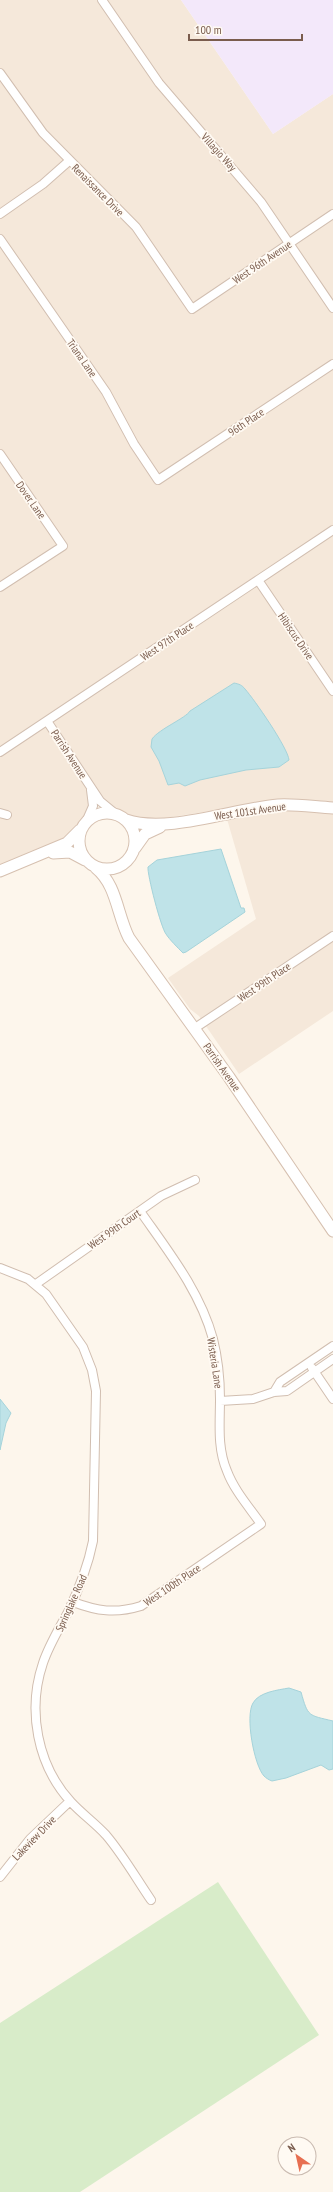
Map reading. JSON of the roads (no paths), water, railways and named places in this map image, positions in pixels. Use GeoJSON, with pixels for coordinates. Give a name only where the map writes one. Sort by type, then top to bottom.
{"type":"FeatureCollection","features":[{"type":"Feature","properties":{"kind":"street","name":"Villagio Way"},"geometry":{"type":"LineString","coordinates":[[102,0],[159,83],[236,170],[290,243],[333,308]]}},
{"type":"Feature","properties":{"kind":"street","name":"Renaissance Drive"},"geometry":{"type":"LineString","coordinates":[[0,73],[34,121],[69,160],[136,227],[192,309]]}},
{"type":"Feature","properties":{"kind":"street"},"geometry":{"type":"LineString","coordinates":[[0,214],[43,184],[69,160]]}},
{"type":"Feature","properties":{"kind":"street","name":"West 96th Avenue"},"geometry":{"type":"LineString","coordinates":[[192,309],[333,214]]}},
{"type":"Feature","properties":{"kind":"street","name":"Triana Lane"},"geometry":{"type":"LineString","coordinates":[[0,238],[105,392],[134,444],[158,480]]}},
{"type":"Feature","properties":{"kind":"street","name":"96th Place"},"geometry":{"type":"LineString","coordinates":[[158,480],[333,364]]}},
{"type":"Feature","properties":{"kind":"street","name":"Dover Lane"},"geometry":{"type":"LineString","coordinates":[[0,454],[63,546],[0,587]]}},
{"type":"Feature","properties":{"kind":"street","name":"West 97th Place"},"geometry":{"type":"LineString","coordinates":[[0,752],[333,530]]}},
{"type":"Feature","properties":{"kind":"street","name":"Hibiscus Drive"},"geometry":{"type":"LineString","coordinates":[[258,580],[333,691]]}},
{"type":"Feature","properties":{"kind":"street","name":"Parrish Avenue"},"geometry":{"type":"LineString","coordinates":[[47,721],[103,805],[121,818]]}},
{"type":"Feature","properties":{"kind":"street"},"geometry":{"type":"LineString","coordinates":[[85,860],[78,843],[83,826],[93,806],[91,787]]}},
{"type":"Feature","properties":{"kind":"street","name":"West 101st Avenue"},"geometry":{"type":"LineString","coordinates":[[121,818],[143,824],[168,824],[277,805],[333,808]]}},
{"type":"Feature","properties":{"kind":"street"},"geometry":{"type":"LineString","coordinates":[[0,871],[40,856],[70,841],[83,826],[103,813],[121,818],[134,836],[134,850]]}},
{"type":"Feature","properties":{"kind":"street","name":"West 101st Avenue"},"geometry":{"type":"LineString","coordinates":[[134,850],[145,834],[168,824]]}},
{"type":"Feature","properties":{"kind":"street","name":"Parrish Avenue"},"geometry":{"type":"LineString","coordinates":[[115,900],[117,877],[134,850]]}},
{"type":"Feature","properties":{"kind":"street","name":"Parrish Avenue"},"geometry":{"type":"LineString","coordinates":[[40,856],[68,852],[85,860],[107,878],[122,923],[129,938],[195,1028],[333,1231]]}},
{"type":"Feature","properties":{"kind":"street"},"geometry":{"type":"LineString","coordinates":[[96,868],[105,870],[114,869],[126,862]]}},
{"type":"Feature","properties":{"kind":"street","name":"West 99th Place"},"geometry":{"type":"LineString","coordinates":[[195,1028],[333,936]]}},
{"type":"Feature","properties":{"kind":"street","name":"West 99th Court"},"geometry":{"type":"LineString","coordinates":[[36,1284],[140,1211],[170,1192],[195,1180]]}},
{"type":"Feature","properties":{"kind":"street","name":"Wisteria Lane"},"geometry":{"type":"LineString","coordinates":[[140,1211],[184,1275],[202,1307],[215,1351],[220,1400],[220,1442],[226,1470],[238,1492],[261,1524]]}},
{"type":"Feature","properties":{"kind":"street","name":"Springlake Road"},"geometry":{"type":"LineString","coordinates":[[0,1268],[19,1274],[36,1284],[53,1303],[83,1346],[95,1380],[93,1541],[88,1562],[72,1602],[43,1663],[37,1686],[35,1707],[40,1746],[46,1762],[57,1783],[70,1801],[110,1839],[151,1900]]}},
{"type":"Feature","properties":{"kind":"street"},"geometry":{"type":"LineString","coordinates":[[274,1392],[280,1382],[333,1346]]}},
{"type":"Feature","properties":{"kind":"street"},"geometry":{"type":"LineString","coordinates":[[220,1400],[253,1399],[274,1392],[287,1391],[333,1359]]}},
{"type":"Feature","properties":{"kind":"street"},"geometry":{"type":"LineString","coordinates":[[308,1363],[333,1398]]}},
{"type":"Feature","properties":{"kind":"street","name":"West 100th Place"},"geometry":{"type":"LineString","coordinates":[[72,1602],[108,1612],[129,1610],[141,1606],[261,1524]]}},
{"type":"Feature","properties":{"kind":"street","name":"Lakeview Drive"},"geometry":{"type":"LineString","coordinates":[[0,1877],[30,1839],[70,1801]]}},
{"type":"Feature","properties":{"kind":"water"},"geometry":{"type":"Polygon","coordinates":[[[234,683],[243,687],[256,703],[283,745],[289,760],[279,767],[246,770],[200,780],[185,786],[179,783],[168,785],[159,761],[151,747],[152,739],[160,731],[234,683]]]}},
{"type":"Feature","properties":{"kind":"water"},"geometry":{"type":"Polygon","coordinates":[[[221,849],[241,908],[244,908],[245,912],[183,953],[169,938],[164,930],[152,890],[148,867],[157,860],[221,849]]]}},
{"type":"Feature","properties":{"kind":"water"},"geometry":{"type":"Polygon","coordinates":[[[0,1399],[11,1413],[6,1423],[0,1450],[0,1399]]]}},
{"type":"Feature","properties":{"kind":"water"},"geometry":{"type":"Polygon","coordinates":[[[289,1688],[301,1692],[305,1706],[310,1714],[333,1721],[333,1769],[329,1770],[321,1765],[286,1778],[272,1781],[264,1776],[257,1762],[250,1729],[251,1709],[253,1703],[260,1696],[269,1692],[289,1688]]]}}]}
